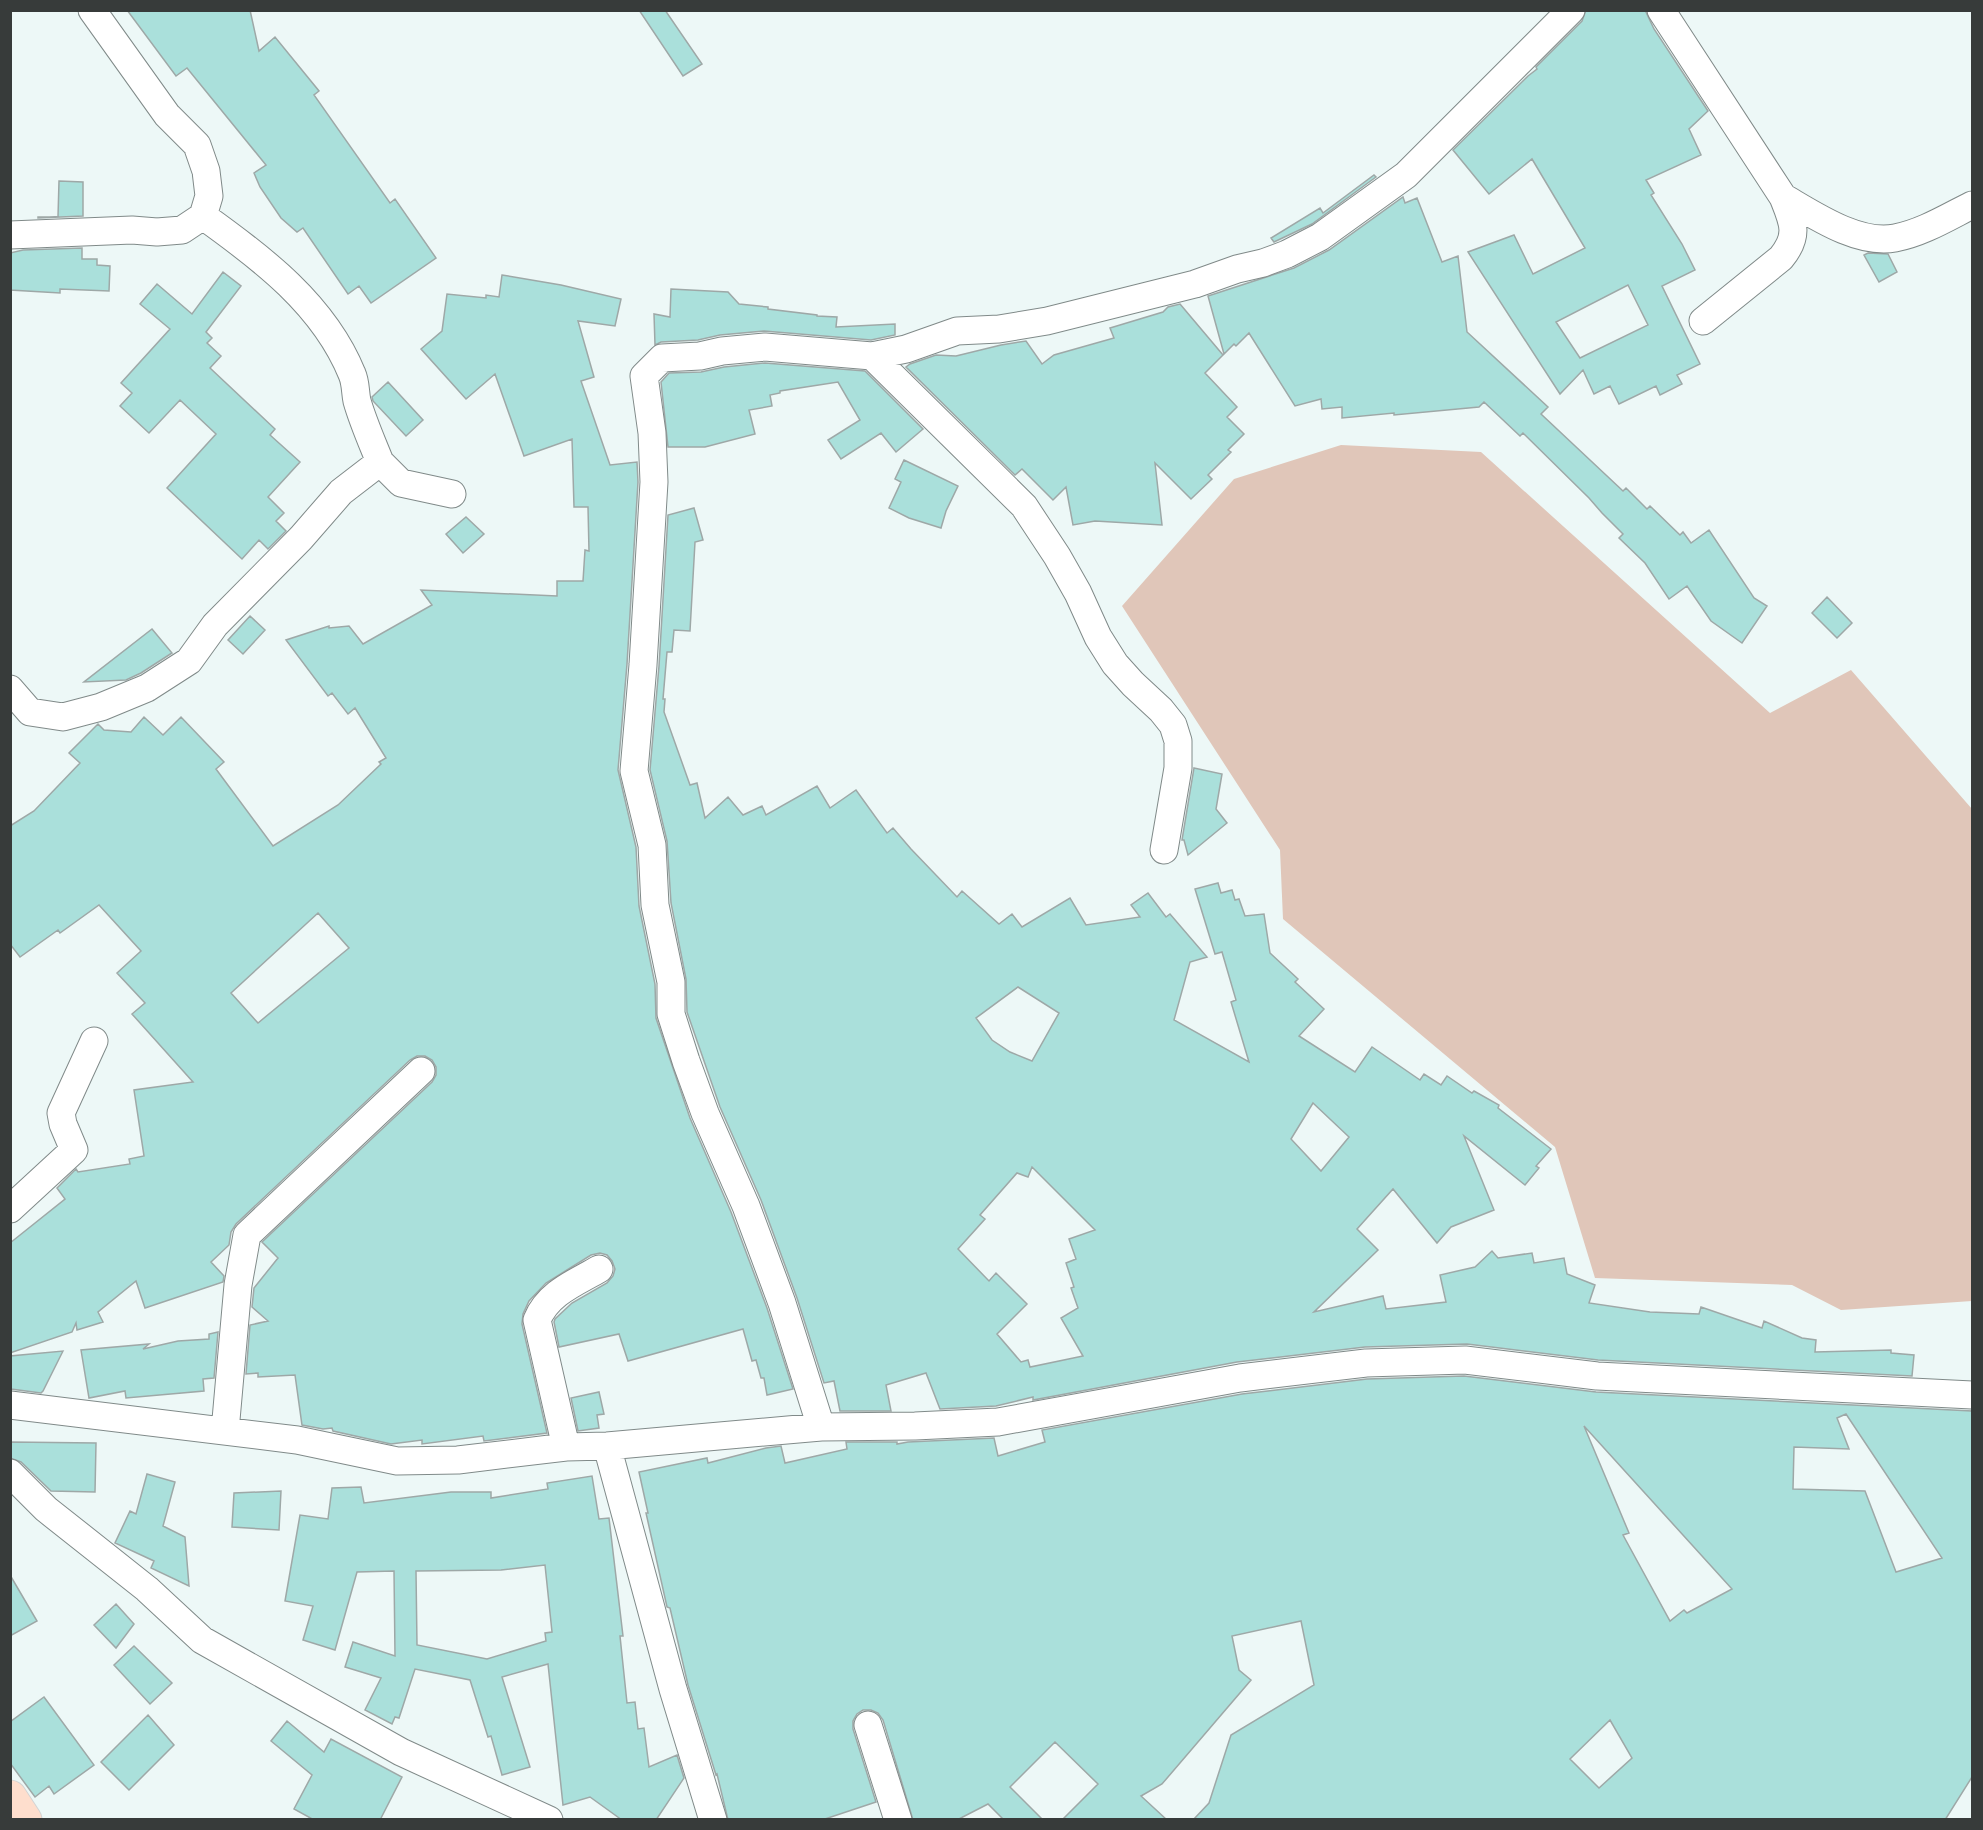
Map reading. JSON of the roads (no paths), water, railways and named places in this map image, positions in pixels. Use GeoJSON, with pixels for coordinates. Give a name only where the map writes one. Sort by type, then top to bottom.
{"type":"FeatureCollection","features":[{"type":"Feature","properties":{"kind":"main road"},"geometry":{"type":"LineString","coordinates":[[10,1797],[25,1820]]}},
{"type":"Feature","properties":{"kind":"street"},"geometry":{"type":"LineString","coordinates":[[10,235],[182,230],[203,216],[209,196],[206,171],[197,145],[167,115],[92,10]]}},
{"type":"Feature","properties":{"kind":"street"},"geometry":{"type":"LineString","coordinates":[[821,1427],[782,1304],[746,1206],[705,1113],[671,1014],[671,982],[655,905],[651,844],[634,771],[654,482],[652,434],[644,376],[662,358],[700,356],[765,347],[872,356],[906,349],[957,331],[999,329],[1047,321],[1194,284],[1287,254],[1320,237],[1406,175],[1571,10]]}},
{"type":"Feature","properties":{"kind":"street"},"geometry":{"type":"LineString","coordinates":[[1661,10],[1783,197],[1793,220],[1794,229],[1789,249],[1781,258],[1703,321]]}},
{"type":"Feature","properties":{"kind":"street"},"geometry":{"type":"LineString","coordinates":[[1783,197],[1852,233],[1876,239],[1911,234],[1972,205]]}},
{"type":"Feature","properties":{"kind":"street"},"geometry":{"type":"LineString","coordinates":[[203,216],[255,254],[318,314],[341,350],[353,376],[357,401],[380,462],[402,483],[452,494]]}},
{"type":"Feature","properties":{"kind":"street"},"geometry":{"type":"LineString","coordinates":[[872,356],[1024,506],[1058,556],[1098,636],[1115,664],[1173,725],[1178,741],[1178,768],[1164,850]]}},
{"type":"Feature","properties":{"kind":"street"},"geometry":{"type":"LineString","coordinates":[[10,689],[30,712],[63,717],[101,707],[147,688],[189,661],[215,625],[301,538],[341,492],[380,462]]}},
{"type":"Feature","properties":{"kind":"street"},"geometry":{"type":"LineString","coordinates":[[10,1209],[74,1150],[63,1124],[62,1113],[94,1041]]}},
{"type":"Feature","properties":{"kind":"street"},"geometry":{"type":"LineString","coordinates":[[225,1431],[238,1285],[247,1235],[421,1071]]}},
{"type":"Feature","properties":{"kind":"street"},"geometry":{"type":"LineString","coordinates":[[566,1447],[537,1320],[542,1308],[555,1294],[599,1269]]}},
{"type":"Feature","properties":{"kind":"street"},"geometry":{"type":"LineString","coordinates":[[10,1405],[297,1440],[397,1461],[458,1460],[566,1447],[607,1446],[821,1427],[998,1422],[1240,1378],[1366,1363],[1465,1360],[1597,1376],[1972,1395]]}},
{"type":"Feature","properties":{"kind":"street"},"geometry":{"type":"LineString","coordinates":[[607,1446],[673,1689],[713,1820]]}},
{"type":"Feature","properties":{"kind":"street"},"geometry":{"type":"LineString","coordinates":[[10,1473],[46,1509],[147,1589],[202,1640],[401,1752],[549,1820]]}},
{"type":"Feature","properties":{"kind":"street"},"geometry":{"type":"LineString","coordinates":[[868,1725],[898,1820]]}}]}
